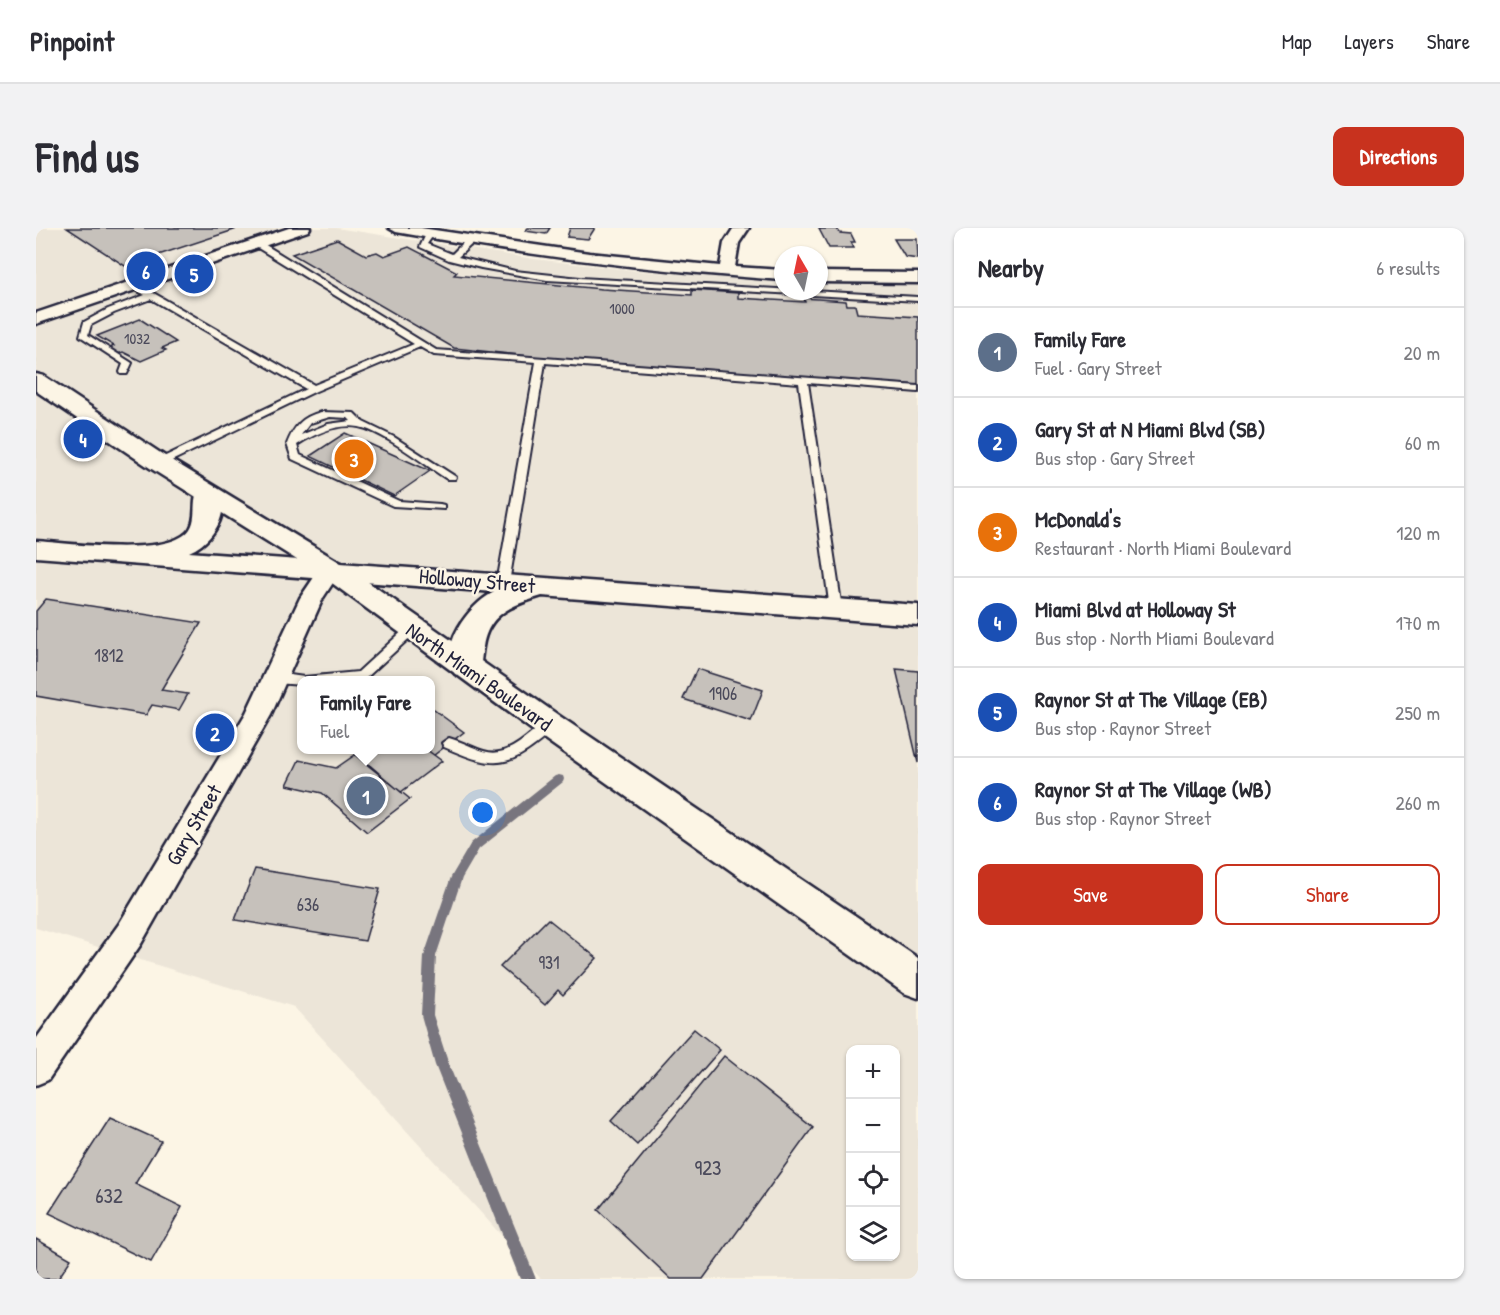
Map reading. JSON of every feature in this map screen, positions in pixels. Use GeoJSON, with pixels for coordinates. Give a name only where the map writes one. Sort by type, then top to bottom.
{"type":"FeatureCollection","features":[{"type":"Feature","properties":{"kind":"main road","name":"North Miami Boulevard"},"geometry":{"type":"LineString","coordinates":[[36,381],[159,463],[331,569],[550,726],[918,980]]}},
{"type":"Feature","properties":{"kind":"main road"},"geometry":{"type":"LineString","coordinates":[[135,558],[186,544],[204,532],[208,522],[208,494]]}},
{"type":"Feature","properties":{"kind":"main road","name":"Holloway Street"},"geometry":{"type":"LineString","coordinates":[[36,549],[135,558],[331,569],[918,615]]}},
{"type":"Feature","properties":{"kind":"main road"},"geometry":{"type":"LineString","coordinates":[[466,666],[469,633],[475,621],[498,602],[544,586]]}},
{"type":"Feature","properties":{"kind":"street"},"geometry":{"type":"LineString","coordinates":[[36,319],[303,228]]}},
{"type":"Feature","properties":{"kind":"street"},"geometry":{"type":"LineString","coordinates":[[396,228],[593,258],[774,275]]}},
{"type":"Feature","properties":{"kind":"street"},"geometry":{"type":"LineString","coordinates":[[727,272],[728,252],[735,235],[742,228]]}},
{"type":"Feature","properties":{"kind":"street"},"geometry":{"type":"LineString","coordinates":[[828,276],[918,278]]}},
{"type":"Feature","properties":{"kind":"street","name":"Gary Street"},"geometry":{"type":"LineString","coordinates":[[36,1068],[130,934],[258,715],[289,680],[312,598],[331,569]]}},
{"type":"Feature","properties":{"kind":"lane"},"geometry":{"type":"LineString","coordinates":[[430,234],[423,245],[452,258],[488,269],[585,281],[918,299]]}},
{"type":"Feature","properties":{"kind":"lane"},"geometry":{"type":"LineString","coordinates":[[452,258],[470,241]]}},
{"type":"Feature","properties":{"kind":"lane"},"geometry":{"type":"LineString","coordinates":[[256,243],[434,352],[918,389]]}},
{"type":"Feature","properties":{"kind":"lane"},"geometry":{"type":"LineString","coordinates":[[133,285],[313,389]]}},
{"type":"Feature","properties":{"kind":"lane"},"geometry":{"type":"LineString","coordinates":[[124,372],[128,363],[84,336],[87,324],[111,310],[151,296]]}},
{"type":"Feature","properties":{"kind":"lane"},"geometry":{"type":"LineString","coordinates":[[159,463],[313,389],[421,344]]}},
{"type":"Feature","properties":{"kind":"lane"},"geometry":{"type":"LineString","coordinates":[[503,583],[541,360]]}},
{"type":"Feature","properties":{"kind":"lane"},"geometry":{"type":"LineString","coordinates":[[803,380],[836,609]]}},
{"type":"Feature","properties":{"kind":"lane"},"geometry":{"type":"LineString","coordinates":[[440,507],[397,504],[296,457],[292,444],[305,434],[359,424],[404,447],[452,477]]}},
{"type":"Feature","properties":{"kind":"lane"},"geometry":{"type":"LineString","coordinates":[[365,676],[412,629]]}},
{"type":"Feature","properties":{"kind":"lane"},"geometry":{"type":"LineString","coordinates":[[449,743],[480,757],[508,758],[550,726]]}},
{"type":"Feature","properties":{"kind":"shaded area"},"geometry":{"type":"Polygon","coordinates":[[[36,228],[336,228],[534,259],[639,271],[774,279],[774,300],[828,300],[828,282],[918,285],[918,1279],[541,1279],[294,1007],[36,928],[36,228]]]}},
{"type":"Feature","properties":{"kind":"building"},"geometry":{"type":"Polygon","coordinates":[[[67,228],[227,228],[234,230],[125,266],[67,228]]]}},
{"type":"Feature","properties":{"kind":"building"},"geometry":{"type":"Polygon","coordinates":[[[528,228],[550,228],[546,234],[525,231],[528,228]]]}},
{"type":"Feature","properties":{"kind":"building"},"geometry":{"type":"Polygon","coordinates":[[[570,228],[595,228],[588,239],[567,237],[570,228]]]}},
{"type":"Feature","properties":{"kind":"building"},"geometry":{"type":"Polygon","coordinates":[[[819,229],[837,229],[840,233],[851,234],[855,242],[851,242],[854,248],[829,248],[819,229]]]}},
{"type":"Feature","properties":{"kind":"building"},"geometry":{"type":"Polygon","coordinates":[[[337,239],[366,255],[377,252],[384,256],[409,247],[457,272],[454,275],[692,295],[692,290],[738,293],[738,298],[805,302],[804,300],[846,301],[847,305],[855,305],[857,313],[918,317],[918,385],[585,362],[454,348],[292,254],[337,239]]]}},
{"type":"Feature","properties":{"kind":"building"},"geometry":{"type":"Polygon","coordinates":[[[894,239],[917,239],[918,259],[905,257],[894,239]]]}},
{"type":"Feature","properties":{"kind":"building"},"geometry":{"type":"Polygon","coordinates":[[[140,319],[176,342],[162,348],[166,350],[141,361],[123,352],[118,354],[108,349],[114,346],[97,336],[140,319]]]}},
{"type":"Feature","properties":{"kind":"building"},"geometry":{"type":"Polygon","coordinates":[[[345,433],[430,471],[394,496],[310,456],[345,433]]]}},
{"type":"Feature","properties":{"kind":"building"},"geometry":{"type":"Polygon","coordinates":[[[46,599],[201,623],[161,690],[188,694],[179,710],[152,705],[146,715],[36,696],[36,611],[46,599]]]}},
{"type":"Feature","properties":{"kind":"building"},"geometry":{"type":"Polygon","coordinates":[[[697,669],[763,690],[751,721],[683,699],[697,669]]]}},
{"type":"Feature","properties":{"kind":"building"},"geometry":{"type":"Polygon","coordinates":[[[896,669],[918,671],[918,763],[896,669]]]}},
{"type":"Feature","properties":{"kind":"building"},"geometry":{"type":"Polygon","coordinates":[[[435,711],[464,732],[434,755],[433,754],[435,754],[435,711]]]}},
{"type":"Feature","properties":{"kind":"building"},"geometry":{"type":"Polygon","coordinates":[[[357,754],[432,754],[442,761],[401,792],[357,754]]]}},
{"type":"Feature","properties":{"kind":"building"},"geometry":{"type":"Polygon","coordinates":[[[355,755],[410,799],[367,832],[322,793],[287,785],[299,760],[336,768],[355,755]]]}},
{"type":"Feature","properties":{"kind":"building"},"geometry":{"type":"Polygon","coordinates":[[[255,869],[380,889],[365,941],[235,920],[255,869]]]}},
{"type":"Feature","properties":{"kind":"building"},"geometry":{"type":"Polygon","coordinates":[[[548,919],[597,958],[563,995],[558,990],[545,1005],[500,967],[548,919]]]}},
{"type":"Feature","properties":{"kind":"building"},"geometry":{"type":"Polygon","coordinates":[[[694,1029],[720,1050],[637,1145],[611,1121],[694,1029]]]}},
{"type":"Feature","properties":{"kind":"building"},"geometry":{"type":"Polygon","coordinates":[[[724,1056],[813,1127],[703,1279],[671,1279],[598,1210],[724,1056]]]}},
{"type":"Feature","properties":{"kind":"building"},"geometry":{"type":"Polygon","coordinates":[[[110,1118],[161,1141],[135,1184],[182,1207],[151,1262],[49,1213],[110,1118]]]}},
{"type":"Feature","properties":{"kind":"building"},"geometry":{"type":"Polygon","coordinates":[[[36,1239],[71,1259],[58,1279],[36,1279],[36,1239]]]}},
{"type":"Feature","properties":{"kind":"waterway"},"geometry":{"type":"LineString","coordinates":[[528,1279],[442,1065],[427,1015],[430,956],[457,877],[475,846],[559,779]]}},
{"type":"Feature","properties":{"kind":"place","name":"Raynor St at The Village (WB)"},"geometry":{"type":"Point","coordinates":[146,271]}},
{"type":"Feature","properties":{"kind":"place","name":"Raynor St at The Village (EB)"},"geometry":{"type":"Point","coordinates":[194,274]}},
{"type":"Feature","properties":{"kind":"place","name":"Miami Blvd at Holloway St"},"geometry":{"type":"Point","coordinates":[83,439]}},
{"type":"Feature","properties":{"kind":"place","name":"McDonald's"},"geometry":{"type":"Point","coordinates":[354,459]}},
{"type":"Feature","properties":{"kind":"place","name":"Gary St at N Miami Blvd (SB)"},"geometry":{"type":"Point","coordinates":[215,733]}},
{"type":"Feature","properties":{"kind":"place","name":"Family Fare"},"geometry":{"type":"Point","coordinates":[366,796]}}]}
